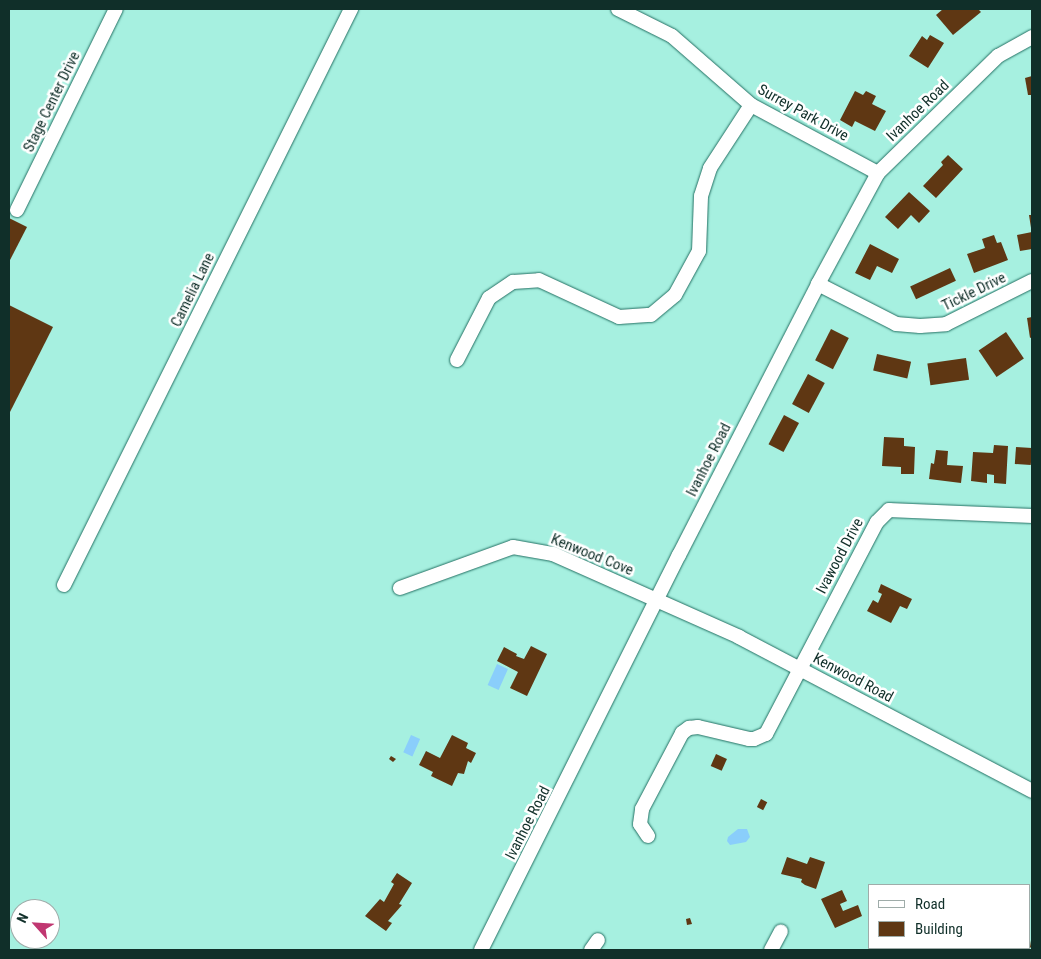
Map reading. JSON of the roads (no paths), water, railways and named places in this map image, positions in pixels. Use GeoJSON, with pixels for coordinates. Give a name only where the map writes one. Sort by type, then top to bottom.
{"type":"FeatureCollection","features":[{"type":"Feature","properties":{"kind":"street","name":"Stage Center Drive"},"geometry":{"type":"LineString","coordinates":[[18,210],[116,9]]}},
{"type":"Feature","properties":{"kind":"street","name":"Camelia Lane"},"geometry":{"type":"LineString","coordinates":[[64,585],[351,9]]}},
{"type":"Feature","properties":{"kind":"street","name":"Surrey Park Drive"},"geometry":{"type":"LineString","coordinates":[[618,9],[672,36],[751,106],[878,172]]}},
{"type":"Feature","properties":{"kind":"street","name":"Ivanhoe Road"},"geometry":{"type":"LineString","coordinates":[[481,950],[656,600],[818,284],[878,172],[998,56],[1032,37]]}},
{"type":"Feature","properties":{"kind":"street"},"geometry":{"type":"LineString","coordinates":[[457,360],[490,298],[513,282],[539,280],[619,317],[651,315],[675,295],[699,251],[701,196],[710,168],[751,106]]}},
{"type":"Feature","properties":{"kind":"street","name":"Tickle Drive"},"geometry":{"type":"LineString","coordinates":[[818,284],[896,324],[920,326],[946,324],[1032,281]]}},
{"type":"Feature","properties":{"kind":"street","name":"Ivawood Drive"},"geometry":{"type":"LineString","coordinates":[[648,836],[640,824],[642,808],[682,733],[689,728],[698,727],[748,739],[761,737],[773,725],[877,522],[889,510],[1032,516]]}},
{"type":"Feature","properties":{"kind":"street","name":"Kenwood Cove"},"geometry":{"type":"LineString","coordinates":[[400,588],[513,547],[553,554],[656,600]]}},
{"type":"Feature","properties":{"kind":"street","name":"Kenwood Road"},"geometry":{"type":"LineString","coordinates":[[656,600],[801,669],[1032,791]]}},
{"type":"Feature","properties":{"kind":"street"},"geometry":{"type":"LineString","coordinates":[[771,950],[781,931]]}},
{"type":"Feature","properties":{"kind":"water"},"geometry":{"type":"Polygon","coordinates":[[[497,664],[508,669],[499,690],[488,685],[497,664]]]}},
{"type":"Feature","properties":{"kind":"water"},"geometry":{"type":"Polygon","coordinates":[[[411,735],[420,739],[412,756],[403,752],[411,735]]]}},
{"type":"Feature","properties":{"kind":"water"},"geometry":{"type":"Polygon","coordinates":[[[738,829],[747,829],[750,837],[746,842],[730,845],[727,841],[728,837],[738,829]]]}}]}
